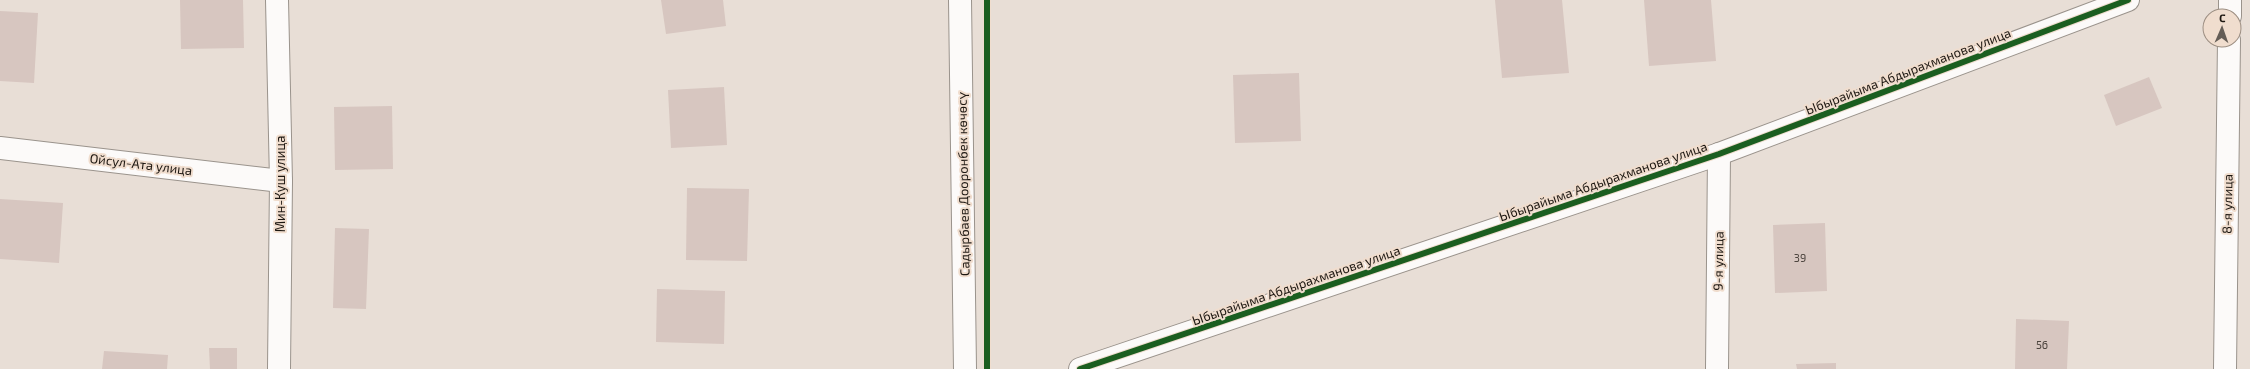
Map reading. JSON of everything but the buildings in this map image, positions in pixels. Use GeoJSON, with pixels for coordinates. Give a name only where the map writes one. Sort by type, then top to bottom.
{"type":"FeatureCollection","features":[{"type":"Feature","properties":{"kind":"street","name":"Мин-Куш улица"},"geometry":{"type":"LineString","coordinates":[[277,0],[281,181],[279,369]]}},
{"type":"Feature","properties":{"kind":"street","name":"Садырбаев Дооронбек көчөсү"},"geometry":{"type":"LineString","coordinates":[[960,0],[965,369]]}},
{"type":"Feature","properties":{"kind":"street","name":"Ыбырайыма Абдырахманова улица"},"geometry":{"type":"LineString","coordinates":[[1080,369],[1719,154],[2128,0]]}},
{"type":"Feature","properties":{"kind":"street","name":"8-я улица"},"geometry":{"type":"LineString","coordinates":[[2225,369],[2229,48]]}},
{"type":"Feature","properties":{"kind":"street","name":"Ойсул-Ата улица"},"geometry":{"type":"LineString","coordinates":[[0,148],[281,181]]}},
{"type":"Feature","properties":{"kind":"street","name":"9-я улица"},"geometry":{"type":"LineString","coordinates":[[1717,369],[1719,154]]}},
{"type":"Feature","properties":{"kind":"cycle path"},"geometry":{"type":"LineString","coordinates":[[987,0],[987,369]]}},
{"type":"Feature","properties":{"kind":"cycle path"},"geometry":{"type":"LineString","coordinates":[[1080,369],[1719,154],[2128,0]]}}]}
